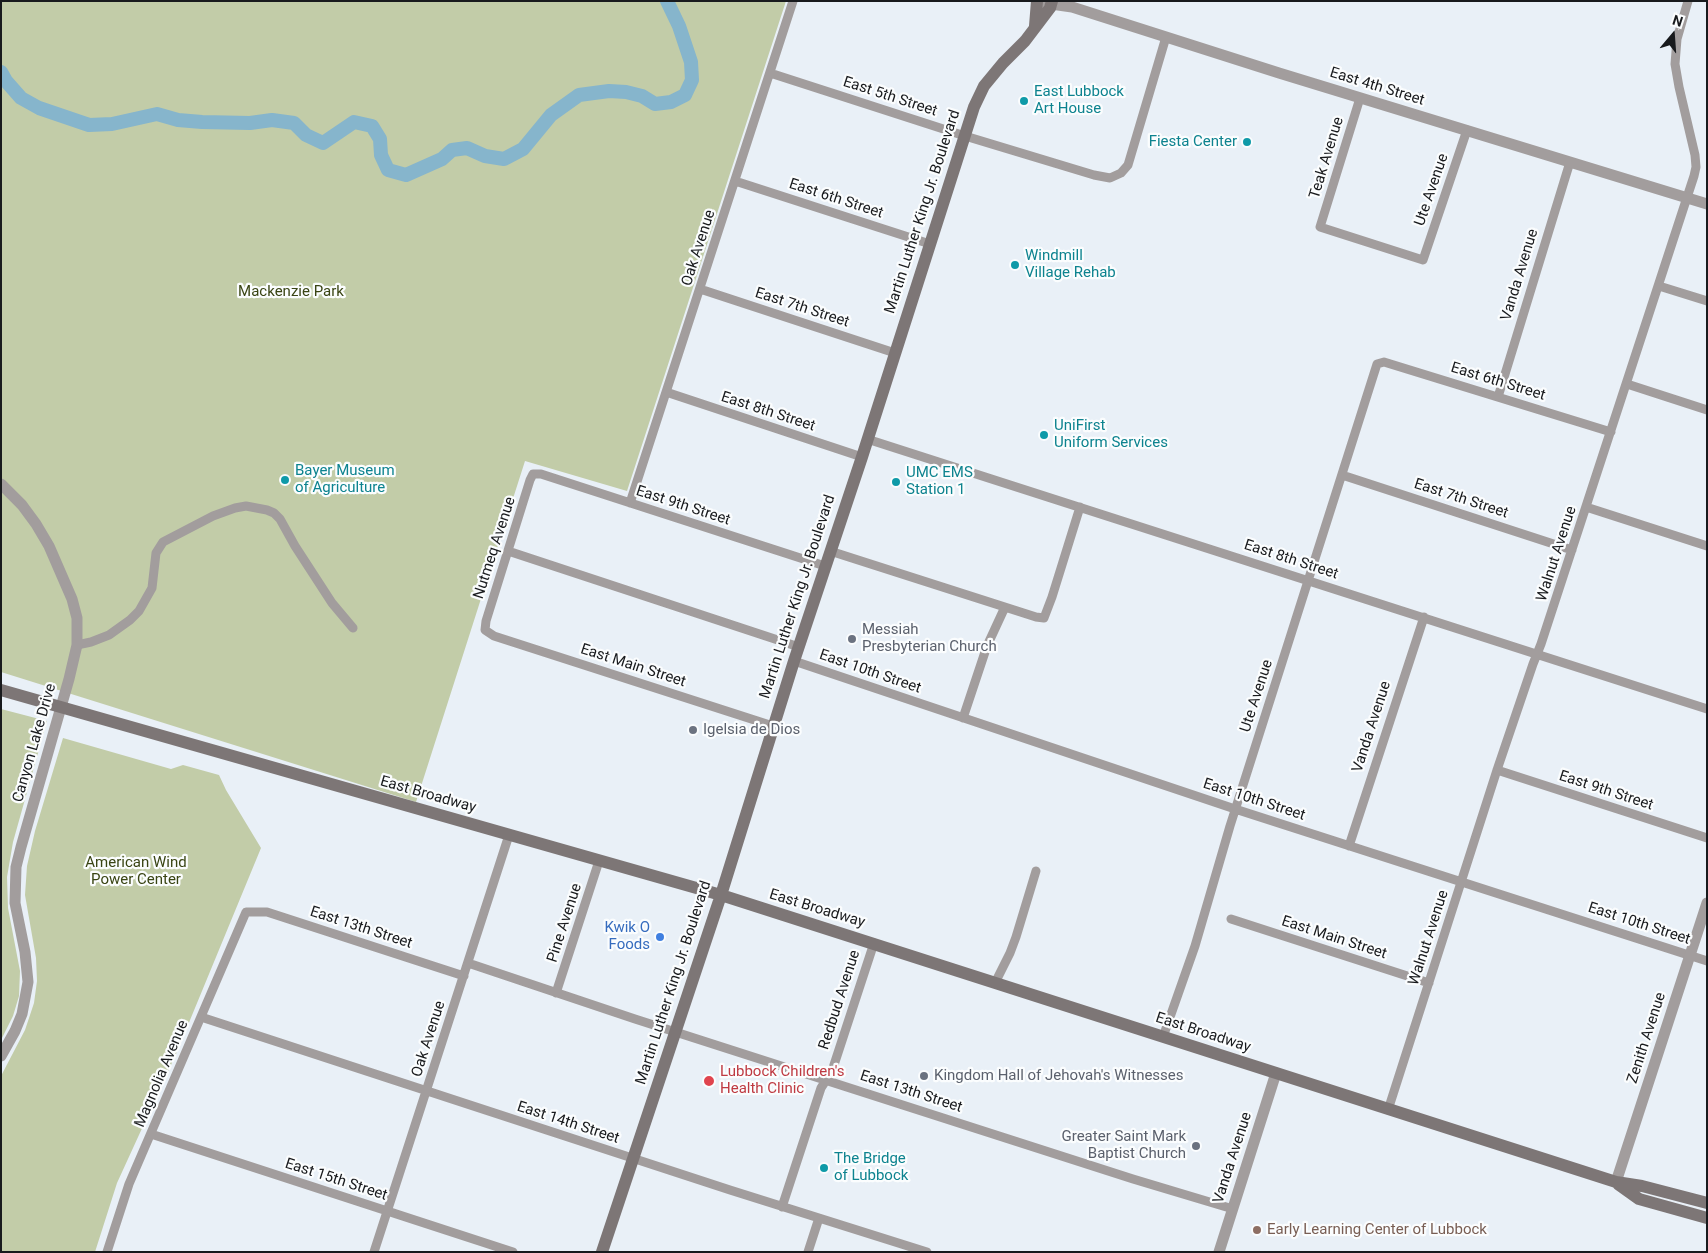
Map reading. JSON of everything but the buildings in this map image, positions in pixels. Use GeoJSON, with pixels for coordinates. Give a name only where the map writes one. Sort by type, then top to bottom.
{"type":"FeatureCollection","features":[{"type":"Feature","properties":{"kind":"main road"},"geometry":{"type":"LineString","coordinates":[[1035,26],[1037,2]]}},
{"type":"Feature","properties":{"kind":"main road","name":"Martin Luther King Jr. Boulevard"},"geometry":{"type":"LineString","coordinates":[[602,1252],[720,895],[974,107],[984,86],[1050,8],[1051,2]]}},
{"type":"Feature","properties":{"kind":"main road","name":"East Broadway"},"geometry":{"type":"LineString","coordinates":[[1,690],[720,895],[1616,1182],[1642,1186],[1707,1203]]}},
{"type":"Feature","properties":{"kind":"main road","name":"East Broadway"},"geometry":{"type":"LineString","coordinates":[[1616,1182],[1639,1199],[1707,1218]]}},
{"type":"Feature","properties":{"kind":"street","name":"Oak Avenue"},"geometry":{"type":"LineString","coordinates":[[630,504],[793,1]]}},
{"type":"Feature","properties":{"kind":"street","name":"Walnut Avenue"},"geometry":{"type":"LineString","coordinates":[[1388,1110],[1694,176],[1696,160],[1677,81],[1675,54],[1679,31],[1688,1]]}},
{"type":"Feature","properties":{"kind":"street","name":"East 4th Street"},"geometry":{"type":"LineString","coordinates":[[1037,2],[1051,2],[1072,7],[1360,98],[1707,204]]}},
{"type":"Feature","properties":{"kind":"street","name":"East 5th Street"},"geometry":{"type":"LineString","coordinates":[[770,73],[965,136],[1107,178],[1116,176],[1125,169],[1129,162],[1166,37]]}},
{"type":"Feature","properties":{"kind":"street","name":"Teak Avenue"},"geometry":{"type":"LineString","coordinates":[[1360,98],[1320,227],[1423,260]]}},
{"type":"Feature","properties":{"kind":"street","name":"Ute Avenue"},"geometry":{"type":"LineString","coordinates":[[1423,260],[1466,130]]}},
{"type":"Feature","properties":{"kind":"street","name":"Vanda Avenue"},"geometry":{"type":"LineString","coordinates":[[1498,397],[1570,162]]}},
{"type":"Feature","properties":{"kind":"street","name":"East 6th Street"},"geometry":{"type":"LineString","coordinates":[[735,181],[930,244]]}},
{"type":"Feature","properties":{"kind":"street"},"geometry":{"type":"LineString","coordinates":[[1659,286],[1707,301]]}},
{"type":"Feature","properties":{"kind":"street","name":"East 7th Street"},"geometry":{"type":"LineString","coordinates":[[700,289],[895,353]]}},
{"type":"Feature","properties":{"kind":"street","name":"East 6th Street"},"geometry":{"type":"LineString","coordinates":[[1377,364],[1384,362],[1611,432]]}},
{"type":"Feature","properties":{"kind":"street","name":"Ute Avenue"},"geometry":{"type":"LineString","coordinates":[[1163,1037],[1195,946],[1235,809],[1377,364]]}},
{"type":"Feature","properties":{"kind":"street"},"geometry":{"type":"LineString","coordinates":[[1626,384],[1707,410]]}},
{"type":"Feature","properties":{"kind":"street","name":"East 8th Street"},"geometry":{"type":"LineString","coordinates":[[666,392],[862,457]]}},
{"type":"Feature","properties":{"kind":"street","name":"East 8th Street"},"geometry":{"type":"LineString","coordinates":[[867,439],[1707,709]]}},
{"type":"Feature","properties":{"kind":"street","name":"East 9th Street"},"geometry":{"type":"LineString","coordinates":[[533,474],[541,474],[825,566]]}},
{"type":"Feature","properties":{"kind":"street","name":"Nutmeq Avenue"},"geometry":{"type":"LineString","coordinates":[[485,630],[486,621],[533,474]]}},
{"type":"Feature","properties":{"kind":"street","name":"East 7th Street"},"geometry":{"type":"LineString","coordinates":[[1342,475],[1572,550]]}},
{"type":"Feature","properties":{"kind":"street","name":"Canyon Lake Drive"},"geometry":{"type":"LineString","coordinates":[[1,484],[22,505],[36,524],[63,576],[77,618],[77,645],[69,679],[16,867],[15,903],[25,952],[28,982],[22,1014],[1,1056]]}},
{"type":"Feature","properties":{"kind":"street"},"geometry":{"type":"LineString","coordinates":[[77,645],[109,635],[139,611],[152,588],[156,554],[163,542],[213,516],[246,506],[267,510],[274,513],[280,519],[332,603],[353,628]]}},
{"type":"Feature","properties":{"kind":"street"},"geometry":{"type":"LineString","coordinates":[[830,551],[1044,618],[1080,507]]}},
{"type":"Feature","properties":{"kind":"street"},"geometry":{"type":"LineString","coordinates":[[1586,507],[1707,546]]}},
{"type":"Feature","properties":{"kind":"street"},"geometry":{"type":"LineString","coordinates":[[508,552],[799,647]]}},
{"type":"Feature","properties":{"kind":"street"},"geometry":{"type":"LineString","coordinates":[[964,718],[987,646],[1005,606]]}},
{"type":"Feature","properties":{"kind":"street","name":"Vanda Avenue"},"geometry":{"type":"LineString","coordinates":[[1349,846],[1424,617]]}},
{"type":"Feature","properties":{"kind":"street","name":"East Main Street"},"geometry":{"type":"LineString","coordinates":[[485,630],[494,636],[773,726]]}},
{"type":"Feature","properties":{"kind":"street","name":"East 10th Street"},"geometry":{"type":"LineString","coordinates":[[794,661],[1235,809],[1707,961]]}},
{"type":"Feature","properties":{"kind":"street","name":"East 9th Street"},"geometry":{"type":"LineString","coordinates":[[1498,770],[1707,838]]}},
{"type":"Feature","properties":{"kind":"street","name":"Oak Avenue"},"geometry":{"type":"LineString","coordinates":[[374,1252],[508,835]]}},
{"type":"Feature","properties":{"kind":"street","name":"Pine Avenue"},"geometry":{"type":"LineString","coordinates":[[556,993],[599,862]]}},
{"type":"Feature","properties":{"kind":"street"},"geometry":{"type":"LineString","coordinates":[[994,983],[1010,954],[1036,871]]}},
{"type":"Feature","properties":{"kind":"street","name":"Zenith Avenue"},"geometry":{"type":"LineString","coordinates":[[1616,1182],[1707,903]]}},
{"type":"Feature","properties":{"kind":"street","name":"Magnolia Avenue"},"geometry":{"type":"LineString","coordinates":[[106,1252],[129,1184],[246,912],[250,912]]}},
{"type":"Feature","properties":{"kind":"street","name":"East 13th Street"},"geometry":{"type":"LineString","coordinates":[[250,912],[267,912],[464,976]]}},
{"type":"Feature","properties":{"kind":"street","name":"East Main Street"},"geometry":{"type":"LineString","coordinates":[[1231,919],[1429,983]]}},
{"type":"Feature","properties":{"kind":"street","name":"Redbud Avenue"},"geometry":{"type":"LineString","coordinates":[[782,1207],[821,1088],[832,1071],[874,943]]}},
{"type":"Feature","properties":{"kind":"street","name":"East 13th Street"},"geometry":{"type":"LineString","coordinates":[[468,963],[675,1032],[1232,1209]]}},
{"type":"Feature","properties":{"kind":"street","name":"East 14th Street"},"geometry":{"type":"LineString","coordinates":[[201,1017],[426,1092],[927,1252]]}},
{"type":"Feature","properties":{"kind":"street","name":"Vanda Avenue"},"geometry":{"type":"LineString","coordinates":[[1218,1252],[1276,1073]]}},
{"type":"Feature","properties":{"kind":"street","name":"East 15th Street"},"geometry":{"type":"LineString","coordinates":[[151,1134],[513,1252]]}},
{"type":"Feature","properties":{"kind":"street"},"geometry":{"type":"LineString","coordinates":[[808,1252],[819,1218]]}},
{"type":"Feature","properties":{"kind":"green space","name":"Mackenzie Park"},"geometry":{"type":"Polygon","coordinates":[[[1,1],[786,1],[627,491],[525,461],[416,802],[1,672],[1,1]]]}},
{"type":"Feature","properties":{"kind":"green space"},"geometry":{"type":"Polygon","coordinates":[[[1,709],[47,721],[13,842],[7,877],[8,908],[20,971],[19,996],[13,1016],[1,1040],[1,709]]]}},
{"type":"Feature","properties":{"kind":"green space","name":"American Wind Power Center"},"geometry":{"type":"Polygon","coordinates":[[[63,738],[171,769],[183,765],[219,775],[261,848],[176,1054],[117,1183],[95,1252],[1,1252],[1,1076],[25,1030],[34,1003],[37,981],[36,958],[25,895],[27,866],[35,831],[63,738]]]}},
{"type":"Feature","properties":{"kind":"waterway"},"geometry":{"type":"LineString","coordinates":[[1,72],[6,81],[21,98],[39,108],[89,125],[112,124],[157,114],[178,120],[202,122],[250,123],[272,120],[294,123],[306,135],[323,143],[354,122],[372,126],[380,139],[381,155],[388,170],[406,175],[442,159],[452,150],[467,148],[485,156],[504,159],[523,149],[551,115],[579,95],[609,91],[626,92],[642,96],[655,104],[671,102],[685,95],[692,80],[691,62],[679,26],[667,1]]}},
{"type":"Feature","properties":{"kind":"place","name":"East Lubbock Art House"},"geometry":{"type":"Point","coordinates":[1024,101]}},
{"type":"Feature","properties":{"kind":"place","name":"Fiesta Center"},"geometry":{"type":"Point","coordinates":[1247,142]}},
{"type":"Feature","properties":{"kind":"place","name":"Windmill Village Rehab"},"geometry":{"type":"Point","coordinates":[1015,265]}},
{"type":"Feature","properties":{"kind":"place","name":"UniFirst Uniform Services"},"geometry":{"type":"Point","coordinates":[1044,435]}},
{"type":"Feature","properties":{"kind":"place","name":"Bayer Museum of Agriculture"},"geometry":{"type":"Point","coordinates":[285,480]}},
{"type":"Feature","properties":{"kind":"place","name":"UMC EMS Station 1"},"geometry":{"type":"Point","coordinates":[896,482]}},
{"type":"Feature","properties":{"kind":"place","name":"Messiah Presbyterian Church"},"geometry":{"type":"Point","coordinates":[852,639]}},
{"type":"Feature","properties":{"kind":"place","name":"Igelsia de Dios"},"geometry":{"type":"Point","coordinates":[693,730]}},
{"type":"Feature","properties":{"kind":"place","name":"Kwik O Foods"},"geometry":{"type":"Point","coordinates":[660,937]}},
{"type":"Feature","properties":{"kind":"place","name":"Kingdom Hall of Jehovah's Witnesses"},"geometry":{"type":"Point","coordinates":[924,1076]}},
{"type":"Feature","properties":{"kind":"place","name":"Lubbock Children's Health Clinic"},"geometry":{"type":"Point","coordinates":[709,1081]}},
{"type":"Feature","properties":{"kind":"place","name":"Greater Saint Mark Baptist Church"},"geometry":{"type":"Point","coordinates":[1196,1146]}},
{"type":"Feature","properties":{"kind":"place","name":"The Bridge of Lubbock"},"geometry":{"type":"Point","coordinates":[824,1168]}},
{"type":"Feature","properties":{"kind":"place","name":"Early Learning Center of Lubbock"},"geometry":{"type":"Point","coordinates":[1257,1230]}}]}
